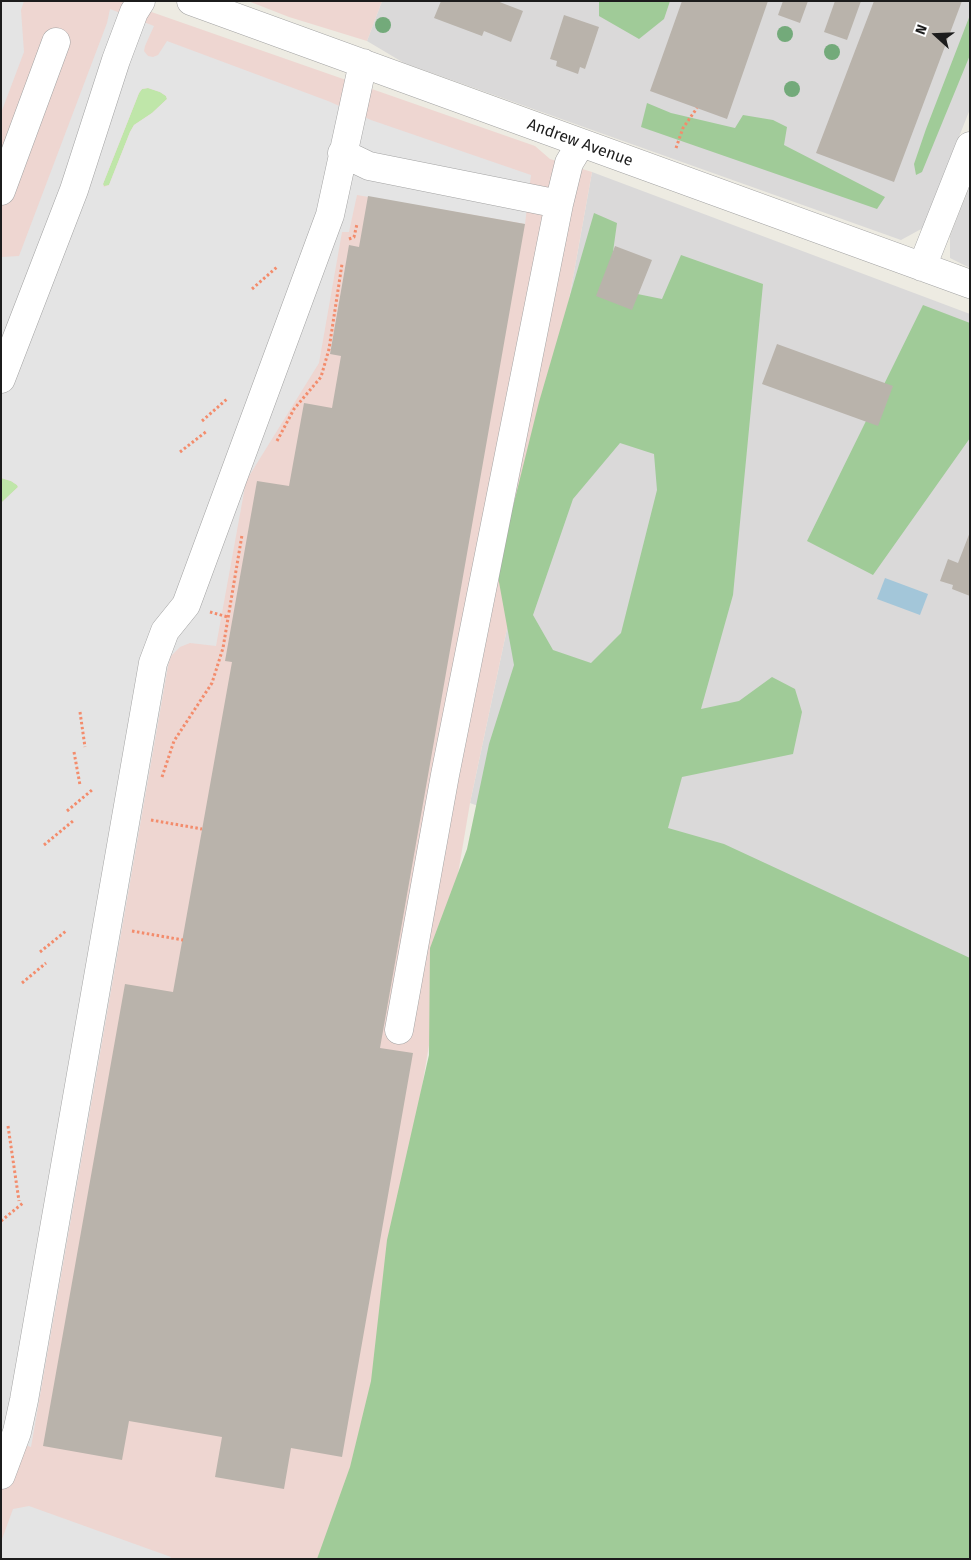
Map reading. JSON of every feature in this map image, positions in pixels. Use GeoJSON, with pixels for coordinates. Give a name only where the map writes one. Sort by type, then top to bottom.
{"type":"FeatureCollection","features":[{"type":"Feature","properties":{"kind":"street"},"geometry":{"type":"LineString","coordinates":[[1,379],[74,190],[116,60],[134,12],[141,1]]}},
{"type":"Feature","properties":{"kind":"street","name":"Andrew Avenue"},"geometry":{"type":"LineString","coordinates":[[191,1],[970,284]]}},
{"type":"Feature","properties":{"kind":"street"},"geometry":{"type":"LineString","coordinates":[[1,191],[56,42]]}},
{"type":"Feature","properties":{"kind":"street"},"geometry":{"type":"LineString","coordinates":[[1,1475],[17,1432],[24,1400],[153,663],[165,631],[186,605],[196,580],[330,215],[363,63]]}},
{"type":"Feature","properties":{"kind":"street"},"geometry":{"type":"LineString","coordinates":[[399,1030],[447,765],[559,204],[569,163],[581,143]]}},
{"type":"Feature","properties":{"kind":"street"},"geometry":{"type":"LineString","coordinates":[[922,266],[970,146]]}},
{"type":"Feature","properties":{"kind":"street"},"geometry":{"type":"LineString","coordinates":[[342,154],[369,166],[559,204]]}},
{"type":"Feature","properties":{"kind":"path"},"geometry":{"type":"LineString","coordinates":[[676,148],[683,128],[697,108]]}},
{"type":"Feature","properties":{"kind":"path"},"geometry":{"type":"LineString","coordinates":[[348,240],[354,237],[358,220]]}},
{"type":"Feature","properties":{"kind":"path"},"geometry":{"type":"LineString","coordinates":[[276,441],[294,409],[321,377],[329,349],[343,256]]}},
{"type":"Feature","properties":{"kind":"path"},"geometry":{"type":"LineString","coordinates":[[252,289],[277,267]]}},
{"type":"Feature","properties":{"kind":"path"},"geometry":{"type":"LineString","coordinates":[[202,420],[227,399]]}},
{"type":"Feature","properties":{"kind":"path"},"geometry":{"type":"LineString","coordinates":[[180,452],[207,431]]}},
{"type":"Feature","properties":{"kind":"path"},"geometry":{"type":"LineString","coordinates":[[159,785],[174,741],[212,683],[223,648],[242,533]]}},
{"type":"Feature","properties":{"kind":"path"},"geometry":{"type":"LineString","coordinates":[[80,712],[85,747]]}},
{"type":"Feature","properties":{"kind":"path"},"geometry":{"type":"LineString","coordinates":[[74,752],[80,785]]}},
{"type":"Feature","properties":{"kind":"path"},"geometry":{"type":"LineString","coordinates":[[67,811],[92,790]]}},
{"type":"Feature","properties":{"kind":"path"},"geometry":{"type":"LineString","coordinates":[[126,816],[202,830]]}},
{"type":"Feature","properties":{"kind":"path"},"geometry":{"type":"LineString","coordinates":[[44,846],[73,821]]}},
{"type":"Feature","properties":{"kind":"path"},"geometry":{"type":"LineString","coordinates":[[107,926],[183,940]]}},
{"type":"Feature","properties":{"kind":"path"},"geometry":{"type":"LineString","coordinates":[[40,952],[66,931]]}},
{"type":"Feature","properties":{"kind":"path"},"geometry":{"type":"LineString","coordinates":[[22,983],[46,962]]}},
{"type":"Feature","properties":{"kind":"path"},"geometry":{"type":"LineString","coordinates":[[8,1126],[19,1201]]}},
{"type":"Feature","properties":{"kind":"path"},"geometry":{"type":"LineString","coordinates":[[1,1221],[23,1203]]}},
{"type":"Feature","properties":{"kind":"shaded area"},"geometry":{"type":"Polygon","coordinates":[[[1,1],[120,1],[535,146],[550,159],[592,172],[526,539],[470,803],[342,1559],[1,1559],[1,1]]]}},
{"type":"Feature","properties":{"kind":"shaded area"},"geometry":{"type":"Polygon","coordinates":[[[1,1],[24,1],[21,10],[24,52],[1,113],[1,1]]]}},
{"type":"Feature","properties":{"kind":"shaded area"},"geometry":{"type":"Polygon","coordinates":[[[248,1],[382,1],[367,41],[289,17],[248,1]]]}},
{"type":"Feature","properties":{"kind":"shaded area"},"geometry":{"type":"Polygon","coordinates":[[[382,1],[970,1],[970,109],[923,228],[901,240],[404,63],[367,41],[382,1]]]}},
{"type":"Feature","properties":{"kind":"shaded area"},"geometry":{"type":"Polygon","coordinates":[[[110,9],[154,26],[144,51],[148,56],[158,55],[167,41],[328,101],[371,120],[531,175],[525,224],[357,195],[349,232],[342,232],[319,363],[246,481],[216,646],[190,643],[180,647],[171,656],[31,1447],[1,1436],[1,503],[18,487],[11,481],[1,478],[1,259],[2,257],[19,256],[107,23],[110,9]],[[148,88],[142,89],[139,93],[103,184],[104,187],[109,185],[134,125],[152,113],[167,99],[160,92],[148,88]]]}},
{"type":"Feature","properties":{"kind":"shaded area"},"geometry":{"type":"Polygon","coordinates":[[[592,172],[970,314],[970,987],[470,803],[526,539],[592,172]]]}},
{"type":"Feature","properties":{"kind":"shaded area"},"geometry":{"type":"Polygon","coordinates":[[[970,185],[970,268],[950,258],[950,236],[970,185]]]}},
{"type":"Feature","properties":{"kind":"shaded area"},"geometry":{"type":"Polygon","coordinates":[[[29,1506],[171,1557],[170,1559],[1,1559],[1,1542],[13,1509],[29,1506]]]}},
{"type":"Feature","properties":{"kind":"green space"},"geometry":{"type":"Polygon","coordinates":[[[599,1],[670,1],[664,19],[639,39],[599,16],[599,1]]]}},
{"type":"Feature","properties":{"kind":"green space"},"geometry":{"type":"Polygon","coordinates":[[[970,15],[970,55],[922,172],[916,175],[914,164],[970,15]]]}},
{"type":"Feature","properties":{"kind":"green space"},"geometry":{"type":"Polygon","coordinates":[[[148,88],[160,92],[167,99],[152,113],[134,125],[109,185],[104,186],[103,184],[139,93],[142,89],[148,88]]]}},
{"type":"Feature","properties":{"kind":"green space"},"geometry":{"type":"Polygon","coordinates":[[[647,103],[671,113],[735,128],[743,115],[773,120],[787,127],[784,145],[885,197],[877,209],[641,127],[647,103]]]}},
{"type":"Feature","properties":{"kind":"green space"},"geometry":{"type":"Polygon","coordinates":[[[594,213],[617,223],[608,288],[662,299],[681,255],[763,284],[733,595],[701,709],[739,701],[772,677],[795,689],[802,712],[793,754],[682,777],[668,828],[724,844],[970,958],[970,1559],[317,1559],[350,1467],[371,1381],[387,1240],[429,1055],[430,948],[467,849],[489,744],[514,665],[497,571],[539,402],[594,213]],[[620,443],[573,499],[533,615],[553,650],[591,663],[621,633],[657,490],[654,454],[620,443]]]}},
{"type":"Feature","properties":{"kind":"green space"},"geometry":{"type":"Polygon","coordinates":[[[923,305],[970,323],[970,438],[873,575],[807,541],[923,305]]]}},
{"type":"Feature","properties":{"kind":"green space"},"geometry":{"type":"Polygon","coordinates":[[[1,478],[11,481],[18,487],[1,503],[1,478]]]}},
{"type":"Feature","properties":{"kind":"water"},"geometry":{"type":"Polygon","coordinates":[[[885,578],[928,594],[920,615],[877,599],[885,578]]]}},
{"type":"Feature","properties":{"kind":"building"},"geometry":{"type":"Polygon","coordinates":[[[441,1],[497,1],[523,11],[511,42],[484,31],[482,36],[434,18],[441,1]]]}},
{"type":"Feature","properties":{"kind":"building"},"geometry":{"type":"Polygon","coordinates":[[[682,1],[768,1],[727,119],[650,91],[682,1]]]}},
{"type":"Feature","properties":{"kind":"building"},"geometry":{"type":"Polygon","coordinates":[[[783,1],[808,1],[800,23],[778,15],[783,1]]]}},
{"type":"Feature","properties":{"kind":"building"},"geometry":{"type":"Polygon","coordinates":[[[835,1],[861,1],[847,40],[824,32],[835,1]]]}},
{"type":"Feature","properties":{"kind":"building"},"geometry":{"type":"Polygon","coordinates":[[[874,1],[962,1],[894,182],[816,153],[874,1]]]}},
{"type":"Feature","properties":{"kind":"building"},"geometry":{"type":"Polygon","coordinates":[[[564,15],[599,27],[585,69],[580,67],[578,74],[556,66],[557,61],[550,59],[564,15]]]}},
{"type":"Feature","properties":{"kind":"building"},"geometry":{"type":"Polygon","coordinates":[[[368,196],[525,224],[380,1048],[413,1053],[342,1457],[291,1448],[284,1489],[215,1477],[222,1437],[129,1421],[122,1460],[43,1446],[125,984],[173,992],[232,662],[225,661],[257,481],[289,486],[304,403],[332,408],[341,356],[330,354],[349,245],[359,247],[368,196]]]}},
{"type":"Feature","properties":{"kind":"building"},"geometry":{"type":"Polygon","coordinates":[[[615,246],[652,260],[632,310],[596,296],[615,246]]]}},
{"type":"Feature","properties":{"kind":"building"},"geometry":{"type":"Polygon","coordinates":[[[777,344],[893,386],[878,426],[762,384],[777,344]]]}},
{"type":"Feature","properties":{"kind":"building"},"geometry":{"type":"Polygon","coordinates":[[[970,532],[970,596],[952,589],[953,585],[940,581],[948,559],[958,563],[970,532]]]}}]}
